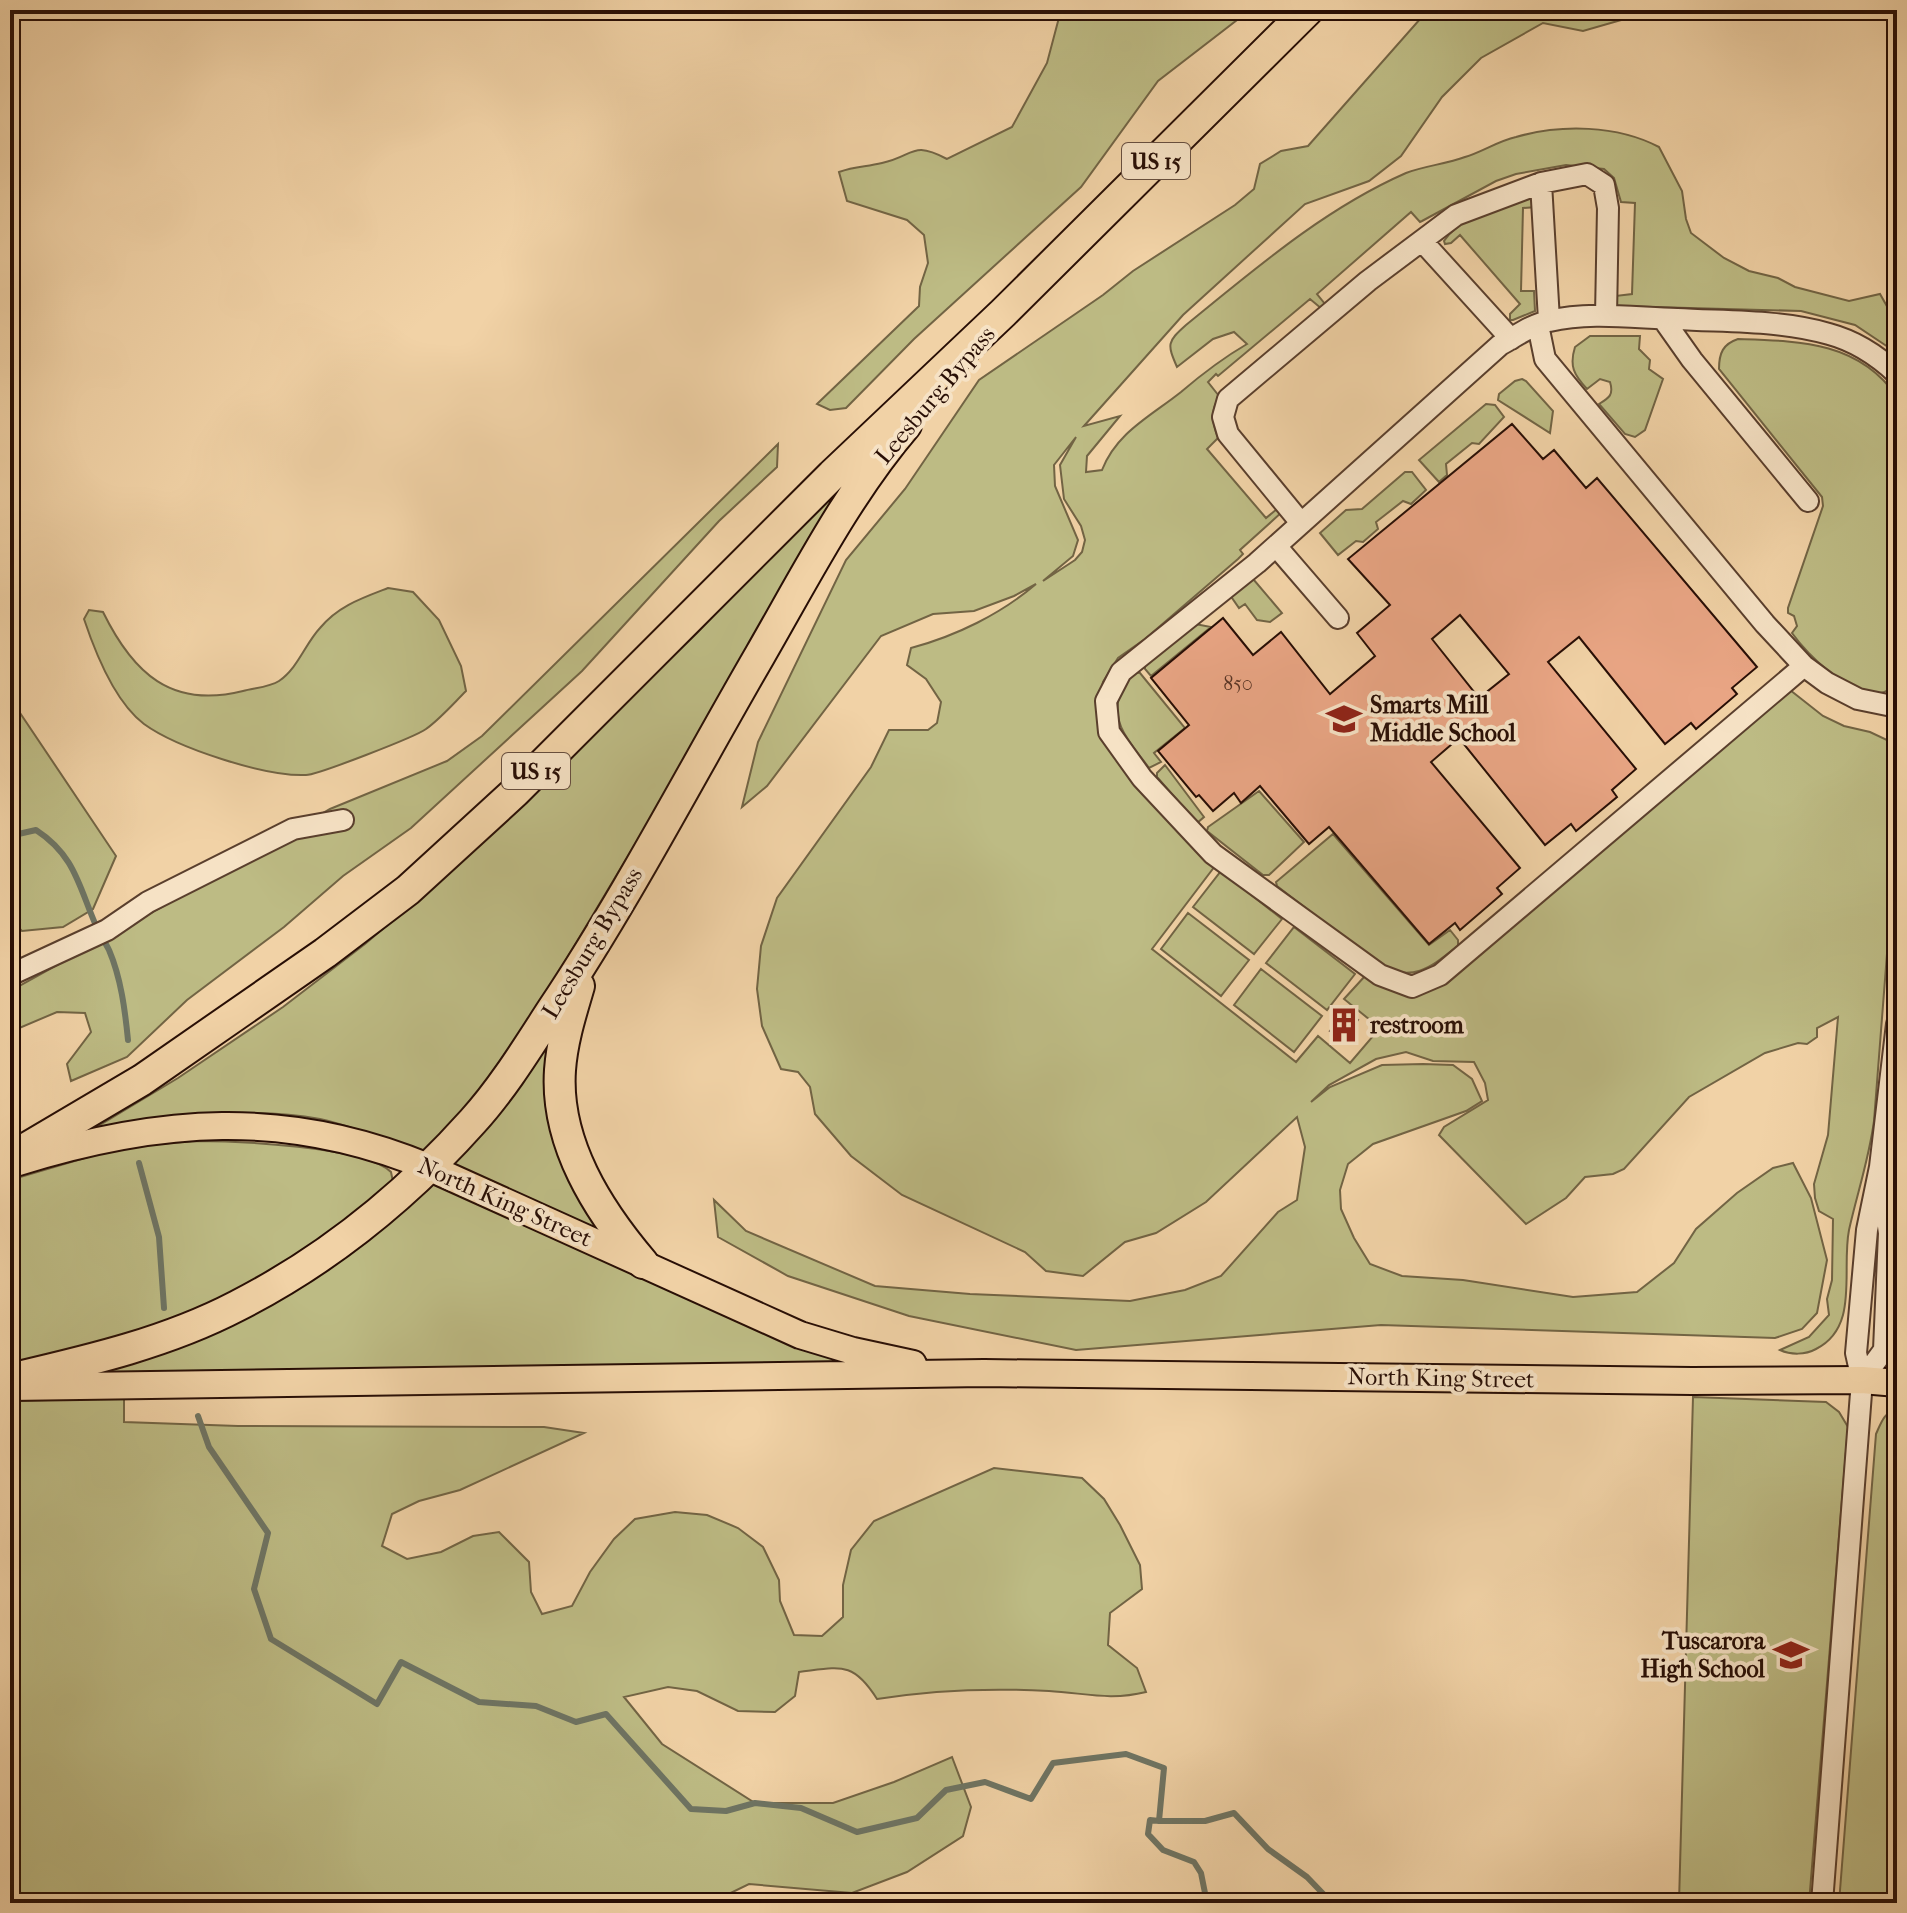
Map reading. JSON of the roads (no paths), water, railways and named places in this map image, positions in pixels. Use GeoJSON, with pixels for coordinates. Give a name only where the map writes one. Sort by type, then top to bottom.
{"type":"FeatureCollection","features":[{"type":"Feature","properties":{"kind":"highway","name":"Leesburg Bypass"},"geometry":{"type":"LineString","coordinates":[[10,1158],[142,1080],[325,953],[408,890],[526,781],[832,475],[1003,313],[1308,10]]}},
{"type":"Feature","properties":{"kind":"highway","name":"Leesburg Bypass"},"geometry":{"type":"LineString","coordinates":[[10,1379],[126,1350],[190,1328],[237,1306],[340,1244],[428,1167],[475,1119],[520,1059],[587,957],[845,508],[893,440],[1003,313]]}},
{"type":"Feature","properties":{"kind":"highway"},"geometry":{"type":"LineString","coordinates":[[587,957],[565,1033],[560,1070],[567,1128],[594,1197],[614,1228],[643,1263]]}},
{"type":"Feature","properties":{"kind":"main road","name":"North King Street"},"geometry":{"type":"LineString","coordinates":[[10,1165],[105,1138],[203,1125],[249,1127],[335,1138],[391,1152],[428,1167],[800,1335],[916,1365],[984,1373]]}},
{"type":"Feature","properties":{"kind":"main road","name":"North King Street"},"geometry":{"type":"LineString","coordinates":[[10,1387],[984,1373],[1862,1380],[1897,1383]]}},
{"type":"Feature","properties":{"kind":"street"},"geometry":{"type":"LineString","coordinates":[[1301,523],[1228,434],[1223,417],[1228,399],[1368,281],[1456,215],[1541,183],[1587,174],[1604,185],[1608,208],[1606,316]]}},
{"type":"Feature","properties":{"kind":"street"},"geometry":{"type":"LineString","coordinates":[[1541,183],[1545,359],[1765,624],[1804,666],[1827,683],[1858,699],[1897,707]]}},
{"type":"Feature","properties":{"kind":"street"},"geometry":{"type":"LineString","coordinates":[[1422,241],[1511,339]]}},
{"type":"Feature","properties":{"kind":"street"},"geometry":{"type":"LineString","coordinates":[[1804,666],[1440,975],[1412,987],[1380,975],[1213,854],[1142,778],[1109,732],[1106,701],[1121,672],[1276,546],[1500,345],[1544,322],[1606,316],[1760,323],[1830,334],[1861,347],[1897,374]]}},
{"type":"Feature","properties":{"kind":"street"},"geometry":{"type":"LineString","coordinates":[[1663,319],[1692,360],[1808,501]]}},
{"type":"Feature","properties":{"kind":"street"},"geometry":{"type":"LineString","coordinates":[[1276,546],[1338,618]]}},
{"type":"Feature","properties":{"kind":"street"},"geometry":{"type":"LineString","coordinates":[[10,975],[100,933],[176,887],[293,829],[343,820]]}},
{"type":"Feature","properties":{"kind":"street"},"geometry":{"type":"LineString","coordinates":[[1822,1903],[1862,1380],[1856,1353],[1865,1246],[1880,1167],[1897,1024]]}},
{"type":"Feature","properties":{"kind":"waterway"},"geometry":{"type":"LineString","coordinates":[[10,832],[14,835],[36,830],[60,851],[75,874],[113,961],[122,994],[128,1040]]}},
{"type":"Feature","properties":{"kind":"waterway"},"geometry":{"type":"LineString","coordinates":[[139,1163],[159,1237],[164,1308]]}},
{"type":"Feature","properties":{"kind":"waterway"},"geometry":{"type":"LineString","coordinates":[[198,1416],[209,1447],[268,1533],[254,1589],[271,1639],[377,1704],[401,1662],[479,1702],[536,1706],[576,1722],[606,1714],[691,1809],[726,1811],[755,1803],[801,1808],[857,1832],[917,1818],[946,1790],[985,1782],[1031,1799],[1053,1763],[1126,1754],[1164,1768],[1159,1821],[1205,1821],[1234,1813],[1268,1849],[1307,1877],[1332,1903]]}},
{"type":"Feature","properties":{"kind":"waterway"},"geometry":{"type":"LineString","coordinates":[[1159,1821],[1150,1820],[1148,1834],[1163,1850],[1194,1862],[1201,1873],[1207,1903]]}},
{"type":"Feature","properties":{"kind":"place","name":"Smarts Mill Middle School"},"geometry":{"type":"Point","coordinates":[1344,719]}},
{"type":"Feature","properties":{"kind":"place","name":"restroom"},"geometry":{"type":"Point","coordinates":[1344,1025]}},
{"type":"Feature","properties":{"kind":"place","name":"Tuscarora High School"},"geometry":{"type":"Point","coordinates":[1791,1655]}}]}
